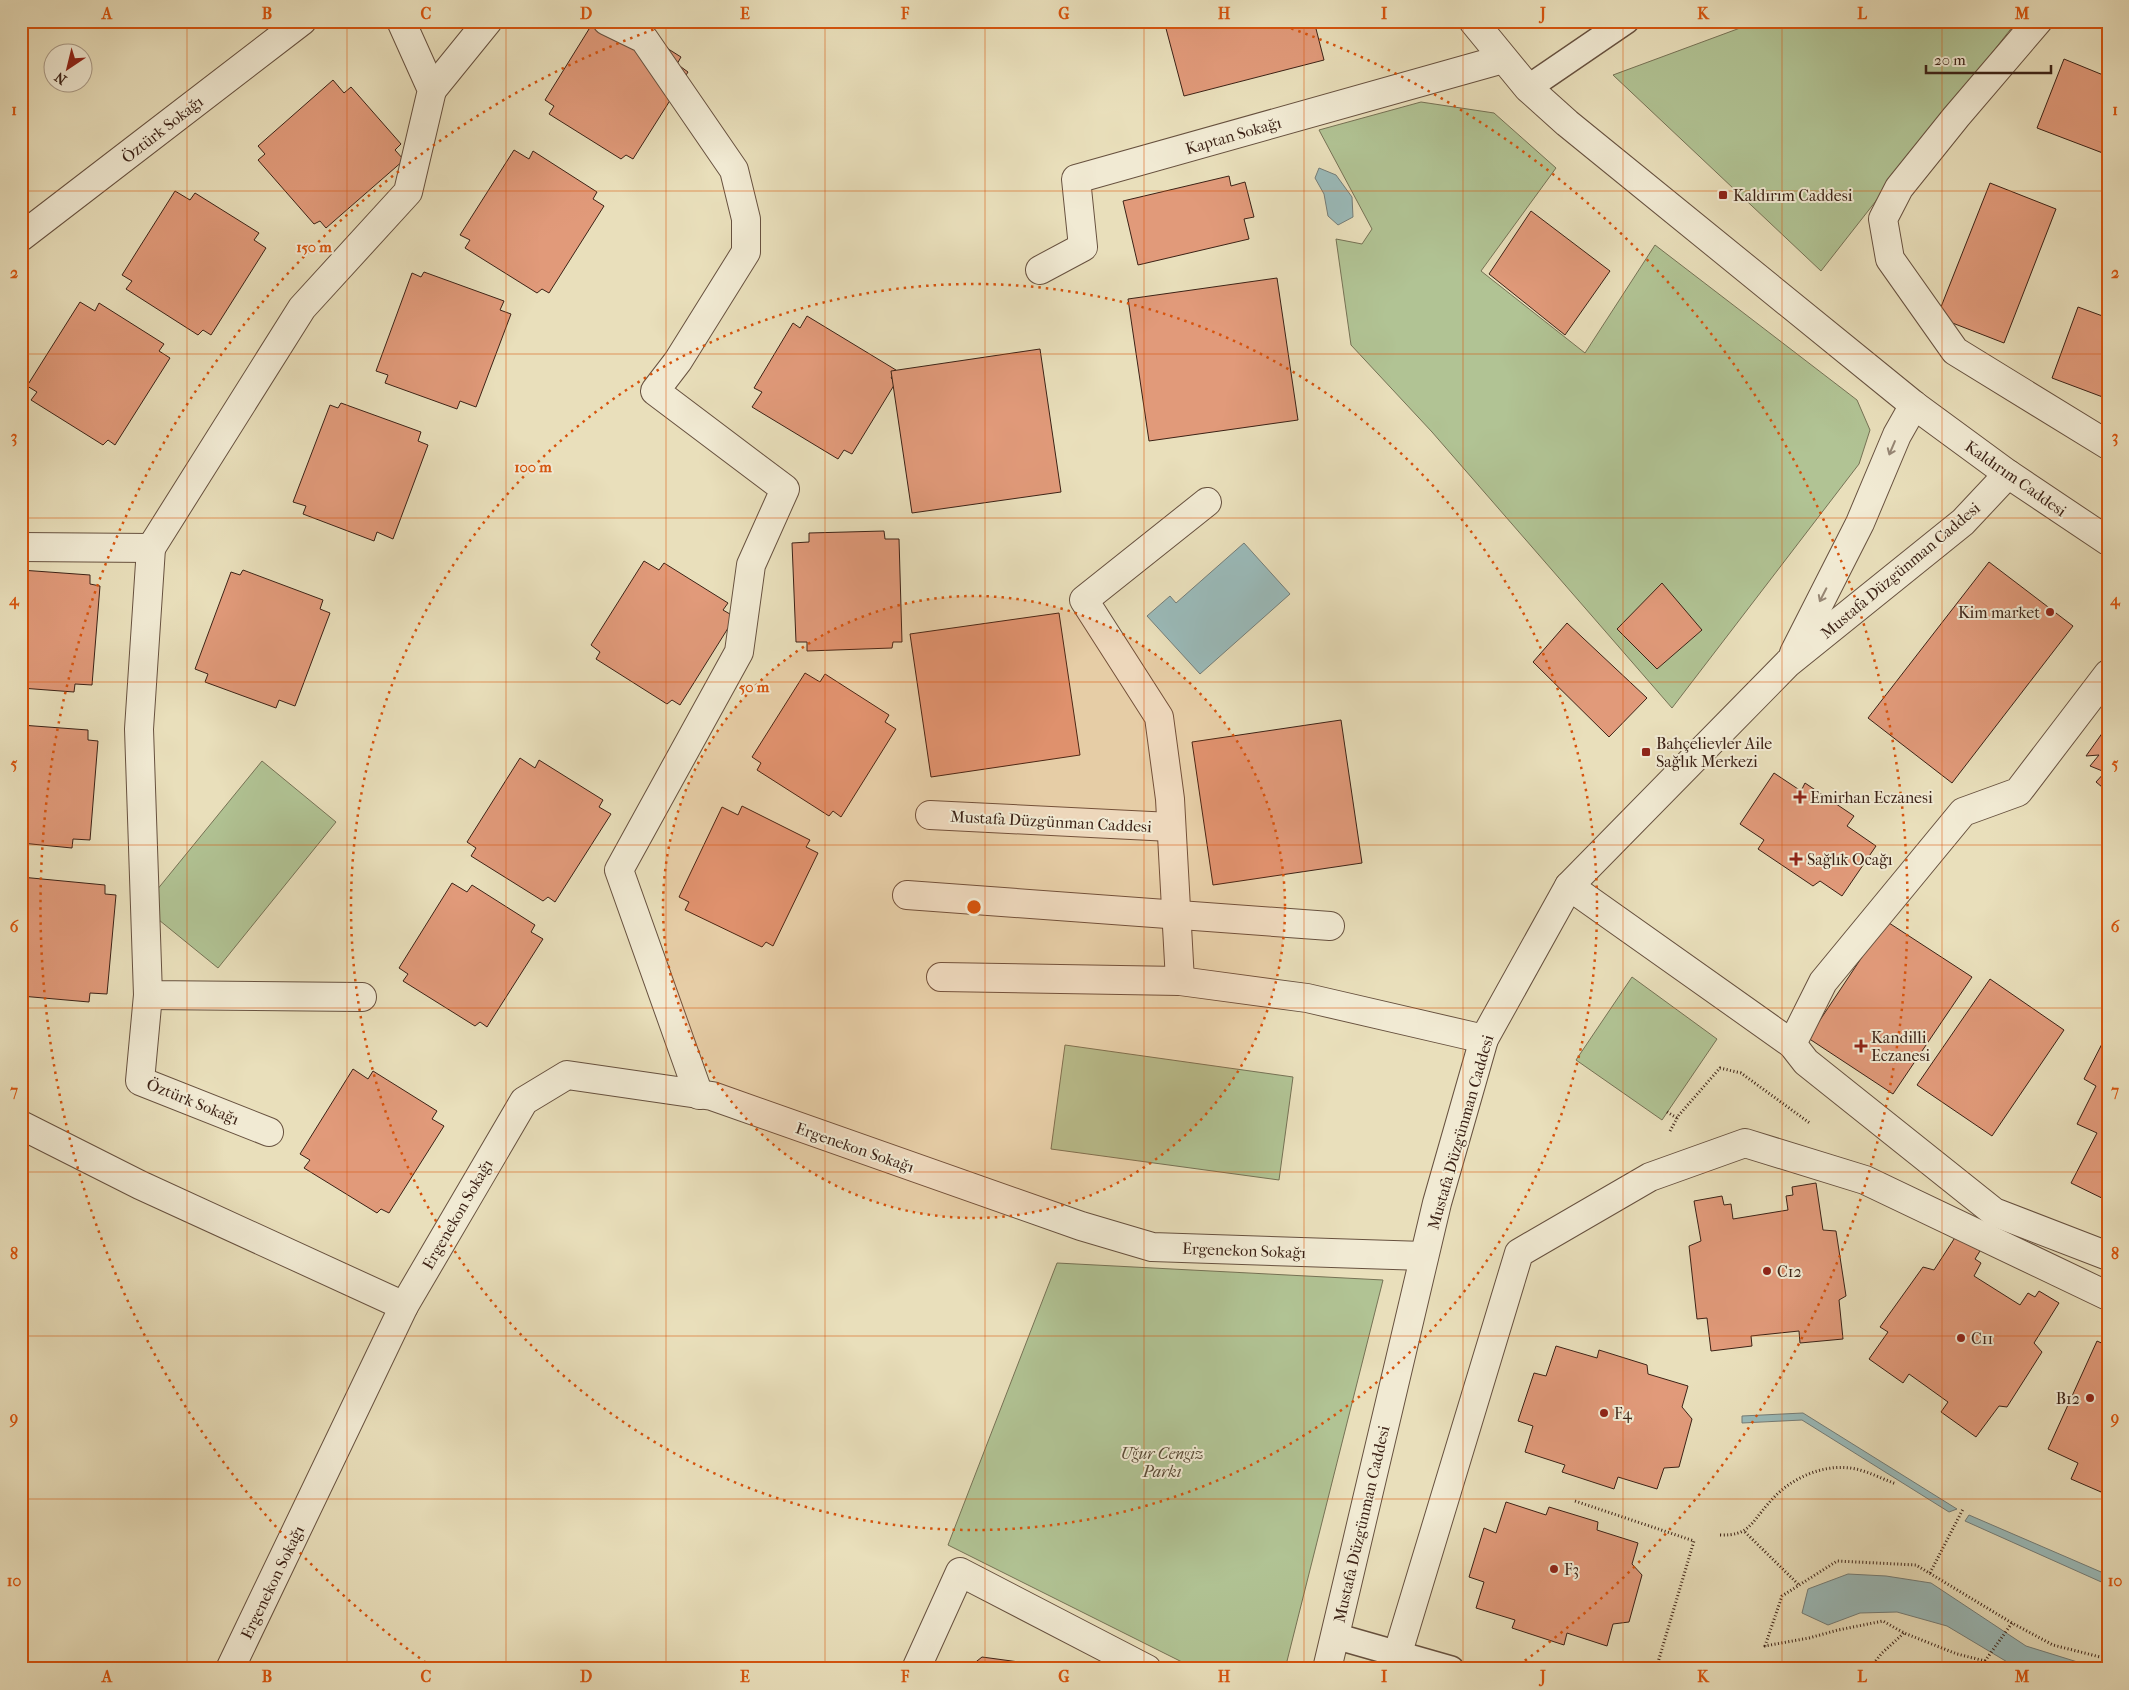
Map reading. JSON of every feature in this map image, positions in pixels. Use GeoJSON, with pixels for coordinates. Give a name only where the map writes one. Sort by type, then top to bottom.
{"type":"FeatureCollection","features":[{"type":"Feature","properties":{"kind":"street","name":"Öztürk Sokağı"},"geometry":{"type":"LineString","coordinates":[[21,237],[302,21]]}},
{"type":"Feature","properties":{"kind":"street"},"geometry":{"type":"LineString","coordinates":[[401,21],[432,90]]}},
{"type":"Feature","properties":{"kind":"street"},"geometry":{"type":"LineString","coordinates":[[362,997],[148,994],[138,729],[151,548],[302,308],[408,192],[432,90],[488,21]]}},
{"type":"Feature","properties":{"kind":"street"},"geometry":{"type":"LineString","coordinates":[[607,21],[644,39],[734,170],[746,219],[746,252],[678,361],[656,391],[785,489],[751,565],[739,652],[619,870],[699,1095]]}},
{"type":"Feature","properties":{"kind":"street","name":"Kaldırım Caddesi"},"geometry":{"type":"LineString","coordinates":[[1472,21],[1528,88],[1567,123],[1914,405],[2008,474],[2108,540]]}},
{"type":"Feature","properties":{"kind":"street"},"geometry":{"type":"LineString","coordinates":[[2038,21],[1956,117],[1899,188],[1883,219],[1890,259],[1955,351],[2108,445]]}},
{"type":"Feature","properties":{"kind":"street","name":"Kaptan Sokağı"},"geometry":{"type":"LineString","coordinates":[[1040,270],[1083,247],[1076,180],[1503,59]]}},
{"type":"Feature","properties":{"kind":"street","name":"Mustafa Düzgünman Caddesi"},"geometry":{"type":"LineString","coordinates":[[1788,663],[1860,523],[1897,435],[1914,405]]}},
{"type":"Feature","properties":{"kind":"street","name":"Mustafa Düzgünman Caddesi"},"geometry":{"type":"LineString","coordinates":[[1327,1669],[1424,1256],[1484,1039],[1569,886],[1788,663],[1963,522],[2008,474]]}},
{"type":"Feature","properties":{"kind":"street"},"geometry":{"type":"LineString","coordinates":[[1180,981],[1170,800],[1158,717],[1084,600],[1207,502]]}},
{"type":"Feature","properties":{"kind":"street"},"geometry":{"type":"LineString","coordinates":[[21,547],[151,548]]}},
{"type":"Feature","properties":{"kind":"street"},"geometry":{"type":"LineString","coordinates":[[1792,1044],[1823,982],[1963,812],[2018,792],[2108,674]]}},
{"type":"Feature","properties":{"kind":"street","name":"Mustafa Düzgünman Caddesi"},"geometry":{"type":"LineString","coordinates":[[930,815],[1171,827]]}},
{"type":"Feature","properties":{"kind":"street"},"geometry":{"type":"LineString","coordinates":[[1569,886],[1792,1044],[1806,1062],[1994,1212],[2108,1256]]}},
{"type":"Feature","properties":{"kind":"street"},"geometry":{"type":"LineString","coordinates":[[907,895],[1330,926]]}},
{"type":"Feature","properties":{"kind":"street"},"geometry":{"type":"LineString","coordinates":[[941,977],[1180,981],[1307,998],[1484,1039]]}},
{"type":"Feature","properties":{"kind":"street","name":"Öztürk Sokağı"},"geometry":{"type":"LineString","coordinates":[[148,994],[140,1081],[269,1132]]}},
{"type":"Feature","properties":{"kind":"street","name":"Ergenekon Sokağı"},"geometry":{"type":"LineString","coordinates":[[230,1669],[404,1306],[524,1101],[567,1074],[712,1096],[1080,1226],[1152,1246],[1424,1256]]}},
{"type":"Feature","properties":{"kind":"street"},"geometry":{"type":"LineString","coordinates":[[21,1125],[140,1185],[404,1306]]}},
{"type":"Feature","properties":{"kind":"street"},"geometry":{"type":"LineString","coordinates":[[1395,1661],[1519,1253],[1650,1177],[1745,1143],[1866,1180],[2108,1296]]}},
{"type":"Feature","properties":{"kind":"street"},"geometry":{"type":"LineString","coordinates":[[916,1669],[960,1572],[1148,1669]]}},
{"type":"Feature","properties":{"kind":"lane"},"geometry":{"type":"LineString","coordinates":[[1528,88],[1626,21]]}},
{"type":"Feature","properties":{"kind":"lane"},"geometry":{"type":"LineString","coordinates":[[1335,1636],[1395,1661],[1451,1669]]}},
{"type":"Feature","properties":{"kind":"path"},"geometry":{"type":"LineString","coordinates":[[1667,1112],[1677,1118]]}},
{"type":"Feature","properties":{"kind":"path"},"geometry":{"type":"LineString","coordinates":[[1720,1536],[1733,1536],[1745,1532],[1768,1503],[1790,1483],[1826,1468],[1856,1469],[1896,1484]]}},
{"type":"Feature","properties":{"kind":"path"},"geometry":{"type":"LineString","coordinates":[[1576,1501],[1694,1541],[1656,1669]]}},
{"type":"Feature","properties":{"kind":"path"},"geometry":{"type":"LineString","coordinates":[[1930,1574],[1963,1509]]}},
{"type":"Feature","properties":{"kind":"path"},"geometry":{"type":"LineString","coordinates":[[1745,1532],[1800,1585]]}},
{"type":"Feature","properties":{"kind":"path"},"geometry":{"type":"LineString","coordinates":[[1996,1669],[1985,1662],[1957,1654],[1904,1633],[1883,1621],[1765,1646],[1782,1596],[1837,1561],[1916,1565],[2012,1623],[2054,1645],[2108,1659]]}},
{"type":"Feature","properties":{"kind":"path"},"geometry":{"type":"LineString","coordinates":[[1985,1662],[2012,1623]]}},
{"type":"Feature","properties":{"kind":"path"},"geometry":{"type":"LineString","coordinates":[[1869,1669],[1882,1653],[1904,1633]]}},
{"type":"Feature","properties":{"kind":"green space"},"geometry":{"type":"Polygon","coordinates":[[[1759,21],[2017,21],[1821,271],[1613,75],[1759,21]]]}},
{"type":"Feature","properties":{"kind":"green space"},"geometry":{"type":"Polygon","coordinates":[[[1421,102],[1494,113],[1556,168],[1481,271],[1585,353],[1655,245],[1857,400],[1870,430],[1859,464],[1672,708],[1432,432],[1351,345],[1336,239],[1362,244],[1372,229],[1319,130],[1421,102]]]}},
{"type":"Feature","properties":{"kind":"green space"},"geometry":{"type":"Polygon","coordinates":[[[262,761],[336,822],[218,968],[143,907],[262,761]]]}},
{"type":"Feature","properties":{"kind":"green space"},"geometry":{"type":"Polygon","coordinates":[[[1632,977],[1717,1039],[1662,1120],[1576,1060],[1632,977]]]}},
{"type":"Feature","properties":{"kind":"green space"},"geometry":{"type":"Polygon","coordinates":[[[1065,1045],[1293,1077],[1279,1180],[1051,1149],[1065,1045]]]}},
{"type":"Feature","properties":{"kind":"green space","name":"Uğur Cengiz Parkı"},"geometry":{"type":"Polygon","coordinates":[[[1057,1263],[1383,1280],[1285,1669],[1196,1669],[948,1545],[1057,1263]]]}},
{"type":"Feature","properties":{"kind":"water"},"geometry":{"type":"Polygon","coordinates":[[[1319,168],[1336,175],[1352,197],[1353,217],[1338,225],[1328,216],[1324,194],[1315,178],[1319,168]]]}},
{"type":"Feature","properties":{"kind":"water"},"geometry":{"type":"Polygon","coordinates":[[[1244,543],[1290,594],[1200,674],[1147,616],[1170,596],[1176,603],[1244,543]]]}},
{"type":"Feature","properties":{"kind":"water"},"geometry":{"type":"Polygon","coordinates":[[[1803,1413],[1957,1509],[1949,1512],[1802,1420],[1742,1423],[1742,1416],[1803,1413]]]}},
{"type":"Feature","properties":{"kind":"water"},"geometry":{"type":"Polygon","coordinates":[[[1969,1515],[2108,1575],[2108,1585],[1965,1521],[1969,1515]]]}},
{"type":"Feature","properties":{"kind":"water"},"geometry":{"type":"Polygon","coordinates":[[[1848,1574],[1886,1576],[1931,1583],[2026,1646],[2100,1669],[2019,1669],[1947,1626],[1897,1612],[1860,1613],[1828,1625],[1802,1613],[1808,1589],[1848,1574]]]}},
{"type":"Feature","properties":{"kind":"building"},"geometry":{"type":"Polygon","coordinates":[[[594,21],[624,21],[681,57],[677,64],[688,72],[633,159],[626,155],[621,159],[549,114],[554,106],[545,100],[594,21]]]}},
{"type":"Feature","properties":{"kind":"building"},"geometry":{"type":"Polygon","coordinates":[[[1164,21],[1314,21],[1324,60],[1184,96],[1164,21]]]}},
{"type":"Feature","properties":{"kind":"building"},"geometry":{"type":"Polygon","coordinates":[[[2064,59],[2108,77],[2108,155],[2037,128],[2064,59]]]}},
{"type":"Feature","properties":{"kind":"building"},"geometry":{"type":"Polygon","coordinates":[[[333,80],[344,93],[351,87],[401,144],[395,150],[404,160],[326,228],[320,221],[314,224],[258,160],[265,154],[258,146],[333,80]]]}},
{"type":"Feature","properties":{"kind":"building"},"geometry":{"type":"Polygon","coordinates":[[[514,150],[529,159],[533,151],[597,192],[593,199],[604,206],[549,293],[542,289],[537,293],[465,248],[470,240],[460,235],[514,150]]]}},
{"type":"Feature","properties":{"kind":"building"},"geometry":{"type":"Polygon","coordinates":[[[1229,176],[1231,186],[1245,182],[1254,217],[1244,219],[1249,239],[1138,265],[1123,201],[1229,176]]]}},
{"type":"Feature","properties":{"kind":"building"},"geometry":{"type":"Polygon","coordinates":[[[1990,183],[2056,209],[2004,343],[1937,317],[1990,183]]]}},
{"type":"Feature","properties":{"kind":"building"},"geometry":{"type":"Polygon","coordinates":[[[175,191],[190,200],[195,193],[259,233],[254,240],[266,248],[211,335],[203,330],[198,335],[126,289],[132,281],[122,275],[175,191]]]}},
{"type":"Feature","properties":{"kind":"building"},"geometry":{"type":"Polygon","coordinates":[[[1531,211],[1610,271],[1565,335],[1489,274],[1531,211]]]}},
{"type":"Feature","properties":{"kind":"building"},"geometry":{"type":"Polygon","coordinates":[[[424,272],[504,301],[500,310],[511,314],[476,407],[460,401],[457,409],[385,383],[388,375],[376,371],[412,273],[421,277],[424,272]]]}},
{"type":"Feature","properties":{"kind":"building"},"geometry":{"type":"Polygon","coordinates":[[[1277,278],[1298,420],[1149,441],[1128,299],[1277,278]]]}},
{"type":"Feature","properties":{"kind":"building"},"geometry":{"type":"Polygon","coordinates":[[[80,302],[95,311],[99,303],[164,344],[159,351],[170,358],[115,445],[108,440],[103,445],[31,400],[37,392],[27,386],[80,302]]]}},
{"type":"Feature","properties":{"kind":"building"},"geometry":{"type":"Polygon","coordinates":[[[2078,307],[2108,318],[2108,399],[2052,378],[2078,307]]]}},
{"type":"Feature","properties":{"kind":"building"},"geometry":{"type":"Polygon","coordinates":[[[807,316],[896,370],[891,378],[896,382],[852,454],[844,450],[838,459],[752,407],[762,392],[754,388],[793,323],[800,328],[807,316]]]}},
{"type":"Feature","properties":{"kind":"building"},"geometry":{"type":"Polygon","coordinates":[[[1040,349],[1061,492],[912,513],[891,371],[1040,349]]]}},
{"type":"Feature","properties":{"kind":"building"},"geometry":{"type":"Polygon","coordinates":[[[341,403],[421,432],[418,441],[428,445],[393,539],[377,532],[374,541],[303,514],[306,506],[293,502],[330,405],[338,408],[341,403]]]}},
{"type":"Feature","properties":{"kind":"building"},"geometry":{"type":"Polygon","coordinates":[[[884,531],[885,539],[899,539],[902,642],[893,642],[892,648],[807,651],[807,642],[796,642],[792,543],[809,542],[809,533],[884,531]]]}},
{"type":"Feature","properties":{"kind":"building"},"geometry":{"type":"Polygon","coordinates":[[[644,561],[659,570],[664,563],[728,603],[723,610],[735,617],[680,705],[672,700],[667,704],[596,659],[600,652],[591,645],[644,561]]]}},
{"type":"Feature","properties":{"kind":"building"},"geometry":{"type":"Polygon","coordinates":[[[1989,562],[2073,626],[1952,783],[1868,718],[1989,562]]]}},
{"type":"Feature","properties":{"kind":"building"},"geometry":{"type":"Polygon","coordinates":[[[21,570],[90,575],[90,584],[100,586],[92,685],[75,684],[74,692],[21,688],[21,570]]]}},
{"type":"Feature","properties":{"kind":"building"},"geometry":{"type":"Polygon","coordinates":[[[243,570],[323,600],[320,609],[330,613],[295,706],[279,700],[276,708],[205,682],[208,674],[195,669],[231,572],[240,575],[243,570]]]}},
{"type":"Feature","properties":{"kind":"building"},"geometry":{"type":"Polygon","coordinates":[[[1662,583],[1702,630],[1657,669],[1617,629],[1662,583]]]}},
{"type":"Feature","properties":{"kind":"building"},"geometry":{"type":"Polygon","coordinates":[[[1059,613],[1080,755],[931,777],[910,634],[1059,613]]]}},
{"type":"Feature","properties":{"kind":"building"},"geometry":{"type":"Polygon","coordinates":[[[1567,623],[1647,698],[1609,737],[1533,662],[1567,623]]]}},
{"type":"Feature","properties":{"kind":"building"},"geometry":{"type":"Polygon","coordinates":[[[805,673],[820,682],[825,674],[889,715],[885,722],[896,729],[841,817],[833,811],[829,816],[757,770],[761,763],[752,757],[805,673]]]}},
{"type":"Feature","properties":{"kind":"building"},"geometry":{"type":"Polygon","coordinates":[[[1341,720],[1362,863],[1213,885],[1192,742],[1341,720]]]}},
{"type":"Feature","properties":{"kind":"building"},"geometry":{"type":"Polygon","coordinates":[[[21,725],[88,730],[88,740],[98,741],[90,840],[73,839],[72,848],[21,843],[21,725]]]}},
{"type":"Feature","properties":{"kind":"building"},"geometry":{"type":"Polygon","coordinates":[[[2108,725],[2108,792],[2096,782],[2105,772],[2090,766],[2099,755],[2086,756],[2108,725]]]}},
{"type":"Feature","properties":{"kind":"building"},"geometry":{"type":"Polygon","coordinates":[[[520,758],[535,768],[539,760],[603,800],[599,807],[611,814],[555,902],[548,897],[543,901],[471,856],[476,848],[467,842],[520,758]]]}},
{"type":"Feature","properties":{"kind":"building"},"geometry":{"type":"Polygon","coordinates":[[[1774,773],[1801,791],[1805,783],[1854,816],[1847,826],[1876,846],[1842,896],[1820,881],[1813,886],[1758,849],[1764,840],[1740,824],[1774,773]]]}},
{"type":"Feature","properties":{"kind":"building"},"geometry":{"type":"Polygon","coordinates":[[[742,806],[810,840],[806,847],[818,853],[773,946],[766,942],[762,947],[685,910],[689,902],[679,897],[722,807],[738,815],[742,806]]]}},
{"type":"Feature","properties":{"kind":"building"},"geometry":{"type":"Polygon","coordinates":[[[21,877],[105,885],[105,894],[116,895],[107,994],[90,993],[89,1002],[21,996],[21,877]]]}},
{"type":"Feature","properties":{"kind":"building"},"geometry":{"type":"Polygon","coordinates":[[[452,883],[467,892],[472,885],[535,925],[531,932],[543,939],[487,1027],[480,1022],[475,1026],[403,981],[408,974],[399,968],[452,883]]]}},
{"type":"Feature","properties":{"kind":"building"},"geometry":{"type":"Polygon","coordinates":[[[1886,921],[1972,977],[1893,1094],[1808,1038],[1886,921]]]}},
{"type":"Feature","properties":{"kind":"building"},"geometry":{"type":"Polygon","coordinates":[[[1990,979],[2064,1030],[1992,1136],[1917,1085],[1990,979]]]}},
{"type":"Feature","properties":{"kind":"building"},"geometry":{"type":"Polygon","coordinates":[[[2105,1038],[2108,1040],[2108,1201],[2071,1183],[2097,1133],[2077,1124],[2096,1086],[2084,1079],[2105,1038]]]}},
{"type":"Feature","properties":{"kind":"building"},"geometry":{"type":"Polygon","coordinates":[[[353,1069],[368,1079],[373,1071],[437,1111],[432,1119],[444,1126],[389,1213],[381,1209],[377,1213],[304,1168],[310,1160],[300,1154],[353,1069]]]}},
{"type":"Feature","properties":{"kind":"building","name":"C12"},"geometry":{"type":"Polygon","coordinates":[[[1816,1183],[1823,1230],[1836,1231],[1846,1296],[1839,1300],[1843,1339],[1800,1343],[1799,1331],[1751,1336],[1752,1346],[1711,1351],[1707,1318],[1697,1319],[1689,1246],[1701,1241],[1694,1201],[1722,1196],[1724,1205],[1731,1204],[1733,1219],[1788,1210],[1786,1196],[1793,1195],[1792,1187],[1816,1183]]]}},
{"type":"Feature","properties":{"kind":"building","name":"C11"},"geometry":{"type":"Polygon","coordinates":[[[1956,1236],[1980,1251],[1975,1259],[1981,1263],[1974,1276],[2020,1305],[2028,1293],[2035,1297],[2039,1291],[2059,1303],[2034,1343],[2042,1352],[2007,1407],[1999,1406],[1976,1437],[1941,1412],[1948,1402],[1909,1374],[1903,1383],[1869,1359],[1888,1332],[1880,1327],[1923,1267],[1934,1270],[1956,1236]]]}},
{"type":"Feature","properties":{"kind":"building","name":"B12"},"geometry":{"type":"Polygon","coordinates":[[[2097,1341],[2108,1346],[2108,1495],[2071,1479],[2078,1463],[2048,1449],[2097,1341]]]}},
{"type":"Feature","properties":{"kind":"building","name":"F4"},"geometry":{"type":"Polygon","coordinates":[[[1556,1346],[1597,1358],[1599,1350],[1647,1365],[1648,1374],[1688,1386],[1682,1407],[1692,1419],[1679,1467],[1664,1468],[1657,1489],[1618,1477],[1614,1489],[1562,1472],[1565,1465],[1525,1452],[1533,1426],[1518,1421],[1534,1373],[1546,1376],[1556,1346]]]}},
{"type":"Feature","properties":{"kind":"building","name":"F3"},"geometry":{"type":"Polygon","coordinates":[[[1506,1502],[1546,1515],[1549,1507],[1598,1522],[1597,1530],[1638,1543],[1632,1564],[1642,1575],[1629,1622],[1613,1624],[1607,1646],[1567,1633],[1564,1645],[1512,1628],[1515,1620],[1476,1608],[1484,1582],[1469,1577],[1484,1528],[1496,1533],[1506,1502]]]}},
{"type":"Feature","properties":{"kind":"building"},"geometry":{"type":"Polygon","coordinates":[[[982,1657],[1071,1669],[967,1669],[982,1657]]]}},
{"type":"Feature","properties":{"kind":"place","name":"Kaldırım Caddesi"},"geometry":{"type":"Point","coordinates":[1723,195]}},
{"type":"Feature","properties":{"kind":"place","name":"Kim market"},"geometry":{"type":"Point","coordinates":[2050,612]}},
{"type":"Feature","properties":{"kind":"place","name":"Bahçelievler Aile Sağlık Merkezi"},"geometry":{"type":"Point","coordinates":[1646,752]}},
{"type":"Feature","properties":{"kind":"place","name":"Emirhan Eczanesi"},"geometry":{"type":"Point","coordinates":[1800,797]}},
{"type":"Feature","properties":{"kind":"place","name":"Sağlık Ocağı"},"geometry":{"type":"Point","coordinates":[1796,859]}},
{"type":"Feature","properties":{"kind":"place","name":"Kandilli Eczanesi"},"geometry":{"type":"Point","coordinates":[1861,1046]}},
{"type":"Feature","properties":{"kind":"place","name":"C12"},"geometry":{"type":"Point","coordinates":[1767,1271]}},
{"type":"Feature","properties":{"kind":"place","name":"C11"},"geometry":{"type":"Point","coordinates":[1961,1338]}},
{"type":"Feature","properties":{"kind":"place","name":"B12"},"geometry":{"type":"Point","coordinates":[2090,1398]}},
{"type":"Feature","properties":{"kind":"place","name":"F4"},"geometry":{"type":"Point","coordinates":[1604,1413]}},
{"type":"Feature","properties":{"kind":"place","name":"F3"},"geometry":{"type":"Point","coordinates":[1554,1569]}}]}
